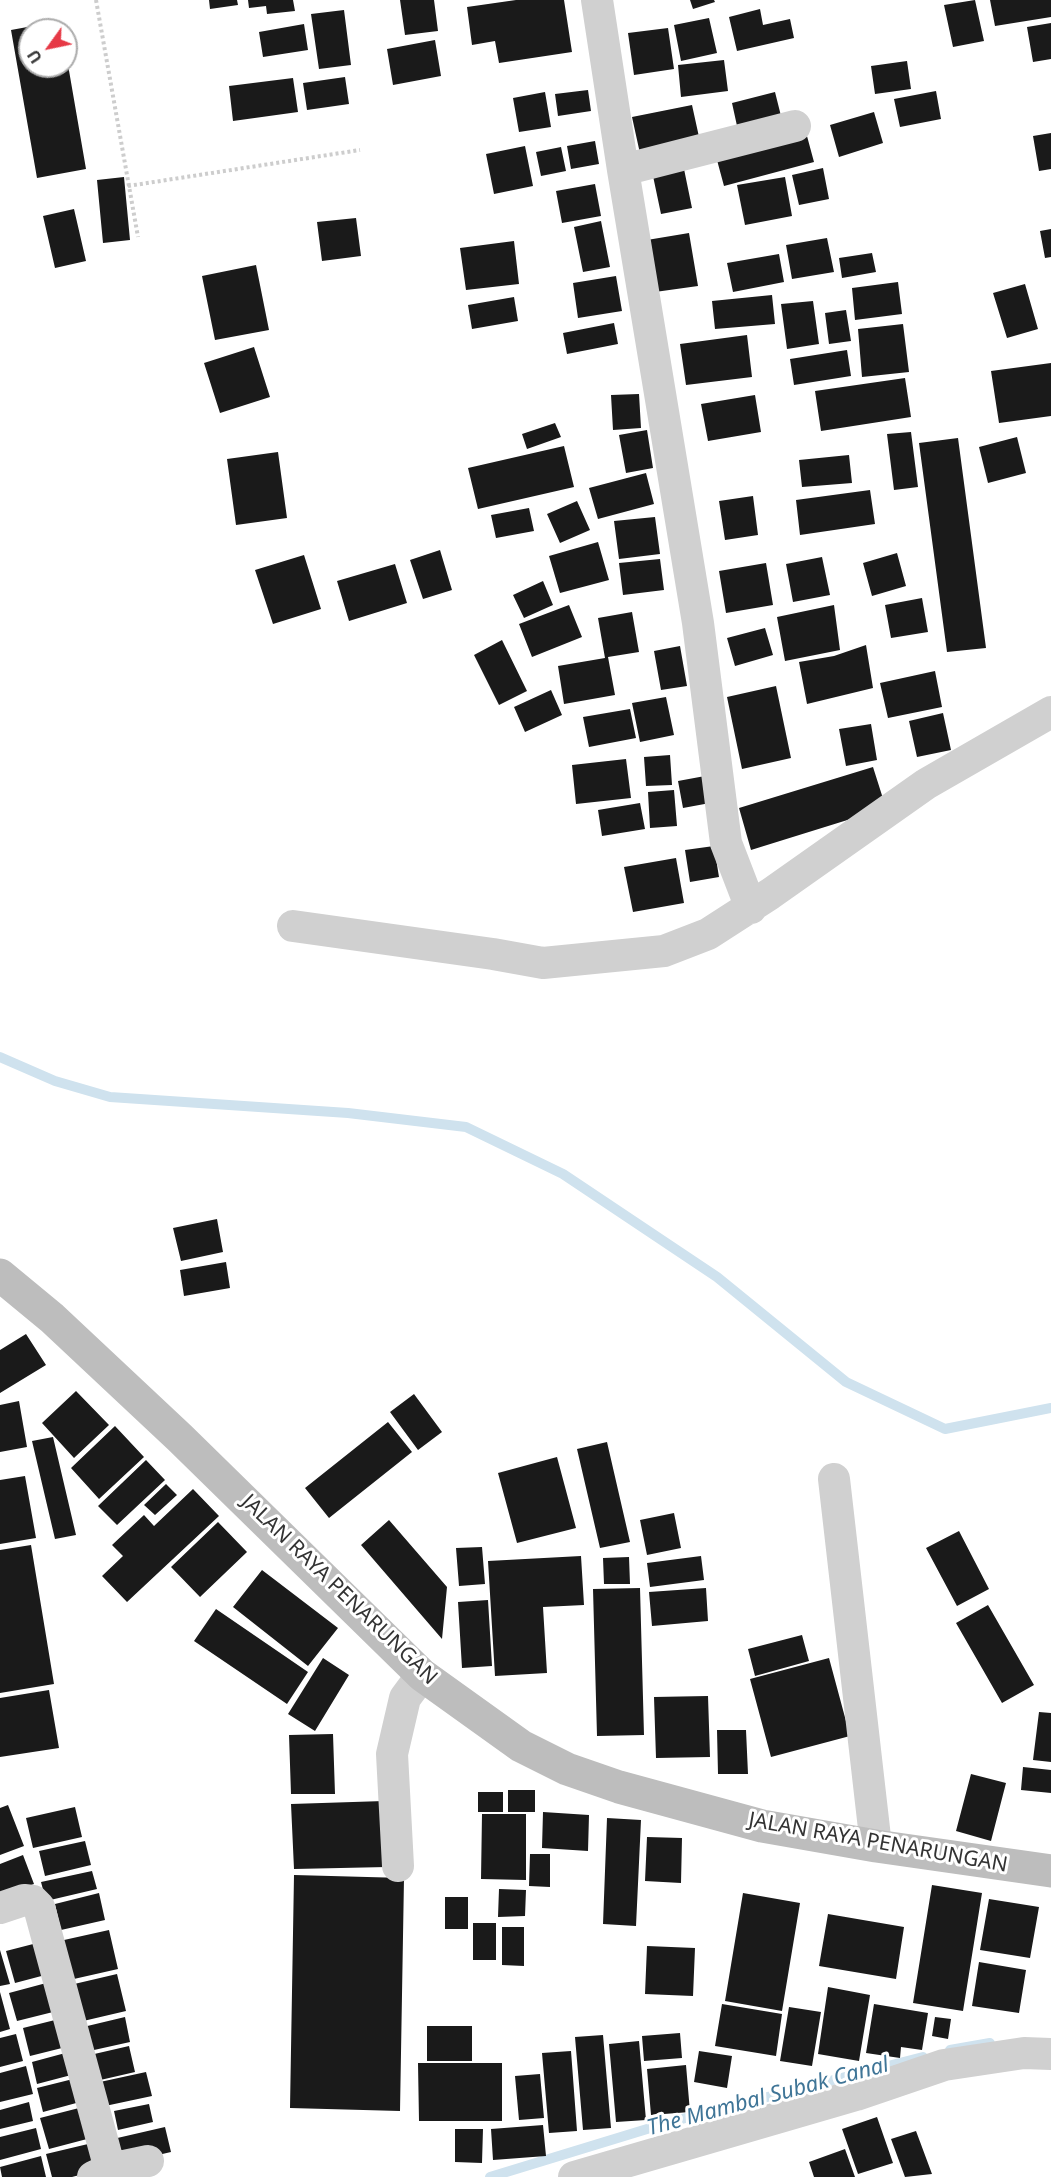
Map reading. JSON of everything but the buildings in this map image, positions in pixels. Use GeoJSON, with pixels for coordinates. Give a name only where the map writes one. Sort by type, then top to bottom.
{"type":"FeatureCollection","features":[{"type":"Feature","properties":{"kind":"main road","name":"JALAN RAYA PENARUNGAN"},"geometry":{"type":"LineString","coordinates":[[0,1275],[52,1318],[180,1438],[422,1674],[521,1746],[567,1769],[620,1787],[762,1826],[876,1846],[1051,1871]]}},
{"type":"Feature","properties":{"kind":"street"},"geometry":{"type":"LineString","coordinates":[[597,0],[622,170],[698,623],[726,843],[751,908]]}},
{"type":"Feature","properties":{"kind":"street"},"geometry":{"type":"LineString","coordinates":[[622,170],[795,126]]}},
{"type":"Feature","properties":{"kind":"street"},"geometry":{"type":"LineString","coordinates":[[293,926],[543,963],[664,951],[708,934],[751,908],[927,784],[1051,712]]}},
{"type":"Feature","properties":{"kind":"street"},"geometry":{"type":"LineString","coordinates":[[834,1479],[876,1846]]}},
{"type":"Feature","properties":{"kind":"street"},"geometry":{"type":"LineString","coordinates":[[398,1866],[392,1754],[405,1698],[422,1674]]}},
{"type":"Feature","properties":{"kind":"street"},"geometry":{"type":"LineString","coordinates":[[0,1908],[24,1900],[33,1901],[39,1907],[102,2173],[148,2161]]}},
{"type":"Feature","properties":{"kind":"street"},"geometry":{"type":"LineString","coordinates":[[574,2177],[856,2095],[944,2065],[1024,2053],[1051,2054]]}},
{"type":"Feature","properties":{"kind":"path"},"geometry":{"type":"LineString","coordinates":[[96,0],[138,237]]}},
{"type":"Feature","properties":{"kind":"path"},"geometry":{"type":"LineString","coordinates":[[128,186],[360,150]]}},
{"type":"Feature","properties":{"kind":"waterway"},"geometry":{"type":"LineString","coordinates":[[0,1057],[55,1081],[110,1097],[348,1113],[466,1127],[563,1174],[717,1277],[846,1382],[945,1429],[1051,1408]]}},
{"type":"Feature","properties":{"kind":"waterway","name":"The Mambal Subak Canal"},"geometry":{"type":"LineString","coordinates":[[950,2050],[990,2043]]}},
{"type":"Feature","properties":{"kind":"waterway","name":"The Mambal Subak Canal"},"geometry":{"type":"LineString","coordinates":[[490,2177],[670,2122],[923,2057]]}}]}
